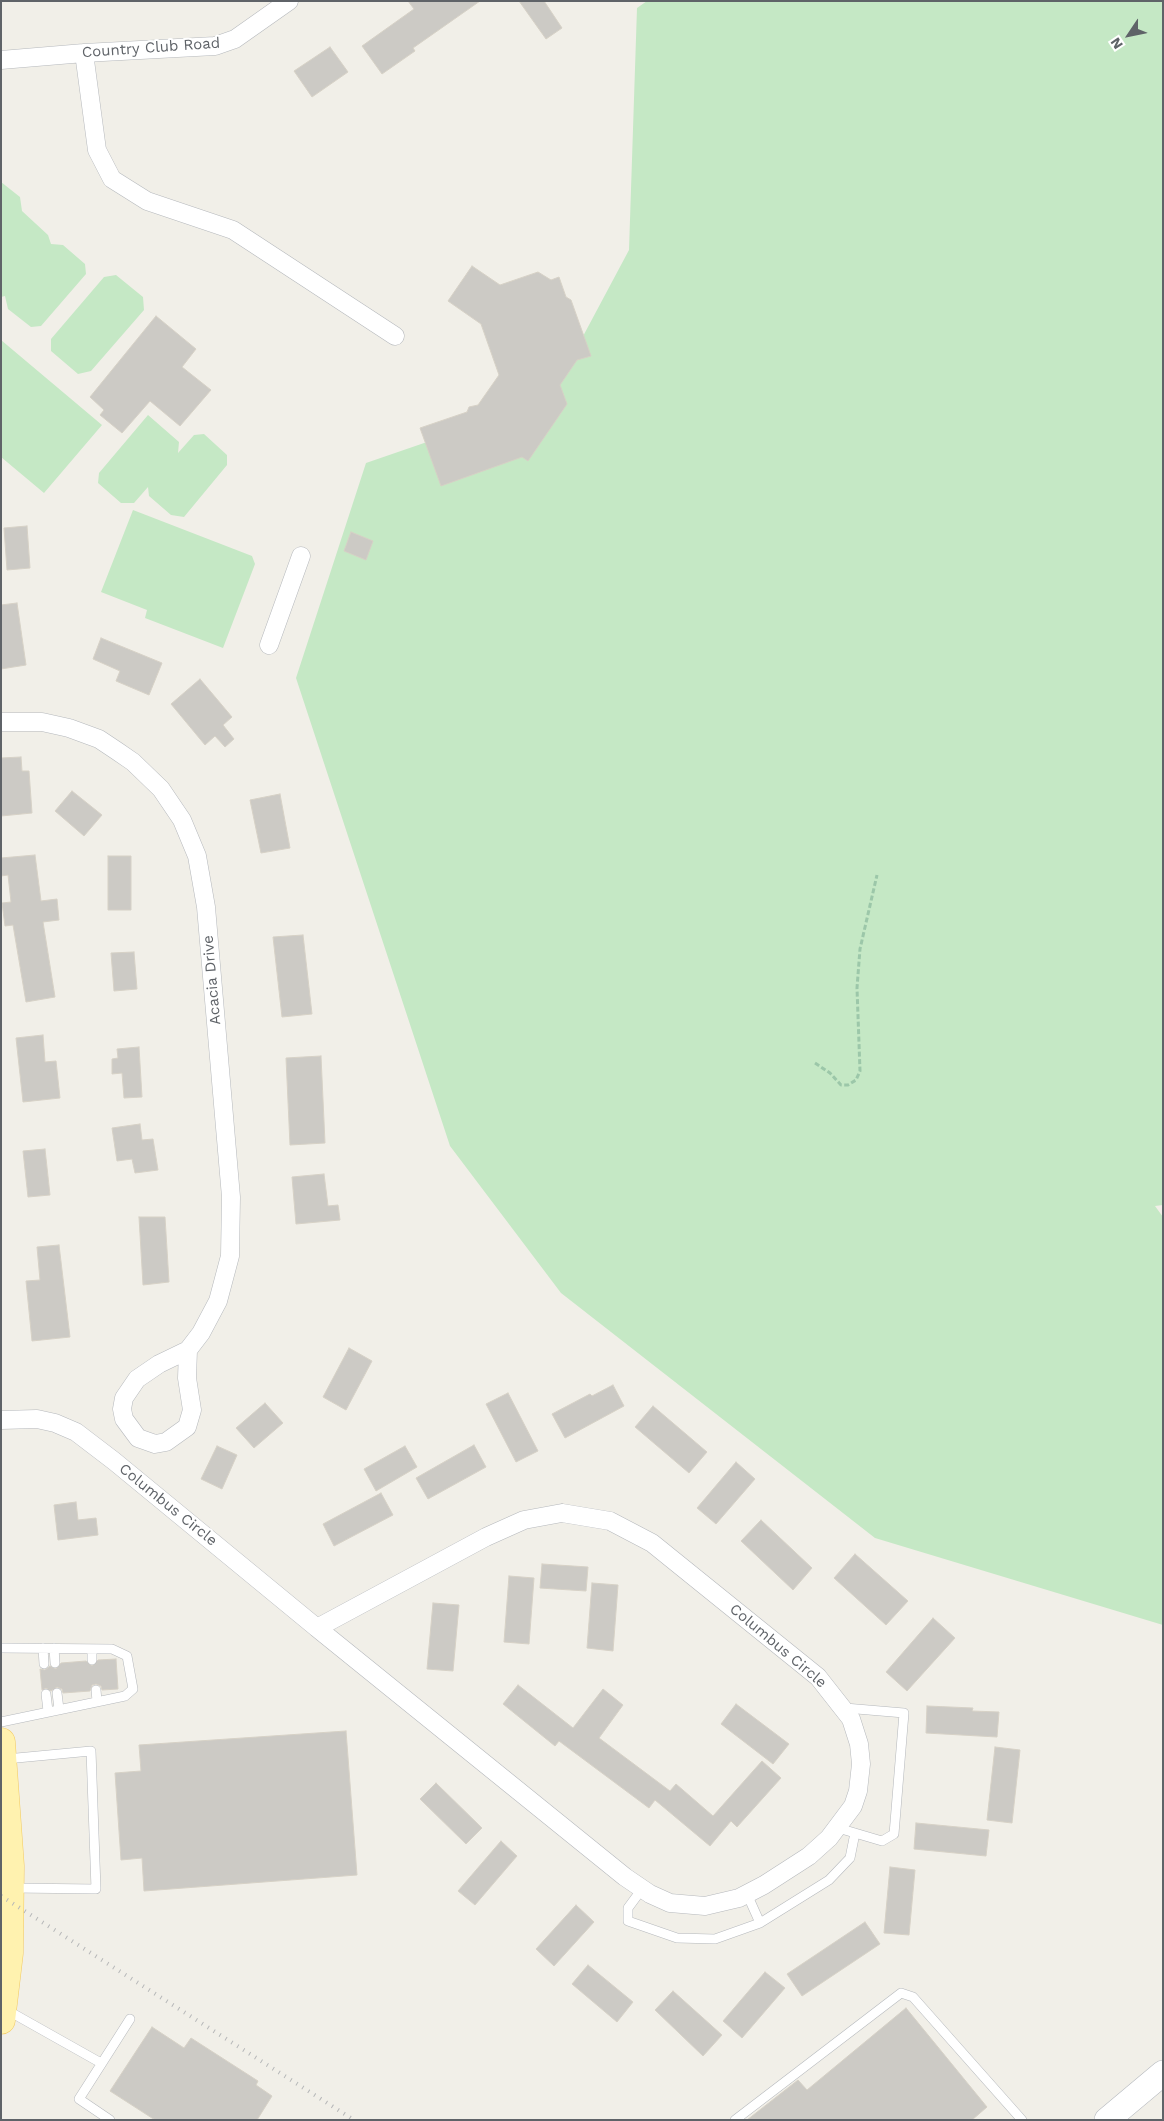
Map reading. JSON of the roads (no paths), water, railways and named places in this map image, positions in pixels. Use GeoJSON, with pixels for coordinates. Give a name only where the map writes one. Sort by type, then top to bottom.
{"type":"FeatureCollection","features":[{"type":"Feature","properties":{"kind":"main road"},"geometry":{"type":"LineString","coordinates":[[2,1750],[4,1814],[10,1888],[5,1924],[2,2014]]}},
{"type":"Feature","properties":{"kind":"main road"},"geometry":{"type":"LineString","coordinates":[[1107,2120],[1163,2073]]}},
{"type":"Feature","properties":{"kind":"street","name":"Country Club Road"},"geometry":{"type":"LineString","coordinates":[[1,60],[224,44],[252,29],[289,1]]}},
{"type":"Feature","properties":{"kind":"street"},"geometry":{"type":"LineString","coordinates":[[84,53],[97,150],[112,179],[147,201],[233,230],[396,336]]}},
{"type":"Feature","properties":{"kind":"street"},"geometry":{"type":"LineString","coordinates":[[269,645],[301,556]]}},
{"type":"Feature","properties":{"kind":"street","name":"Acacia Drive"},"geometry":{"type":"LineString","coordinates":[[1,722],[56,724],[83,732],[117,751],[133,762],[161,788],[182,820],[197,856],[206,907],[232,1231],[230,1256],[218,1301],[202,1333],[188,1350],[147,1372],[129,1388],[122,1408],[124,1419],[138,1438],[155,1444],[166,1442],[187,1427],[192,1410],[187,1378],[188,1350]]}},
{"type":"Feature","properties":{"kind":"street","name":"Columbus Circle"},"geometry":{"type":"LineString","coordinates":[[1,1420],[37,1419],[55,1423],[76,1432],[114,1461],[317,1628],[642,1889],[670,1903],[692,1906],[716,1905],[747,1894],[809,1856],[838,1828],[853,1806],[861,1777],[857,1733],[845,1708],[818,1678],[652,1543],[610,1521],[587,1515],[562,1513],[524,1520],[486,1536],[317,1628]]}},
{"type":"Feature","properties":{"kind":"lane"},"geometry":{"type":"LineString","coordinates":[[1,1648],[112,1649],[127,1656],[133,1689],[125,1696],[1,1722]]}},
{"type":"Feature","properties":{"kind":"lane"},"geometry":{"type":"LineString","coordinates":[[43,1648],[44,1664]]}},
{"type":"Feature","properties":{"kind":"lane"},"geometry":{"type":"LineString","coordinates":[[54,1648],[55,1663]]}},
{"type":"Feature","properties":{"kind":"lane"},"geometry":{"type":"LineString","coordinates":[[92,1649],[92,1660]]}},
{"type":"Feature","properties":{"kind":"lane"},"geometry":{"type":"LineString","coordinates":[[96,1690],[97,1701]]}},
{"type":"Feature","properties":{"kind":"lane"},"geometry":{"type":"LineString","coordinates":[[57,1693],[59,1709]]}},
{"type":"Feature","properties":{"kind":"lane"},"geometry":{"type":"LineString","coordinates":[[46,1694],[48,1711]]}},
{"type":"Feature","properties":{"kind":"lane"},"geometry":{"type":"LineString","coordinates":[[838,1828],[882,1841],[894,1834],[904,1713],[845,1708]]}},
{"type":"Feature","properties":{"kind":"lane"},"geometry":{"type":"LineString","coordinates":[[2,1750],[91,1751],[96,1889],[10,1888]]}},
{"type":"Feature","properties":{"kind":"lane"},"geometry":{"type":"LineString","coordinates":[[642,1889],[628,1908],[628,1921],[677,1938],[715,1938],[760,1923],[828,1880],[850,1858],[855,1833]]}},
{"type":"Feature","properties":{"kind":"lane"},"geometry":{"type":"LineString","coordinates":[[747,1894],[760,1923]]}},
{"type":"Feature","properties":{"kind":"lane"},"geometry":{"type":"LineString","coordinates":[[735,2120],[901,1993],[913,1997],[1022,2120]]}},
{"type":"Feature","properties":{"kind":"lane"},"geometry":{"type":"LineString","coordinates":[[2,2014],[101,2063]]}},
{"type":"Feature","properties":{"kind":"lane"},"geometry":{"type":"LineString","coordinates":[[110,2120],[79,2099],[130,2019]]}},
{"type":"Feature","properties":{"kind":"railway"},"geometry":{"type":"LineString","coordinates":[[1,1896],[354,2120]]}}]}
